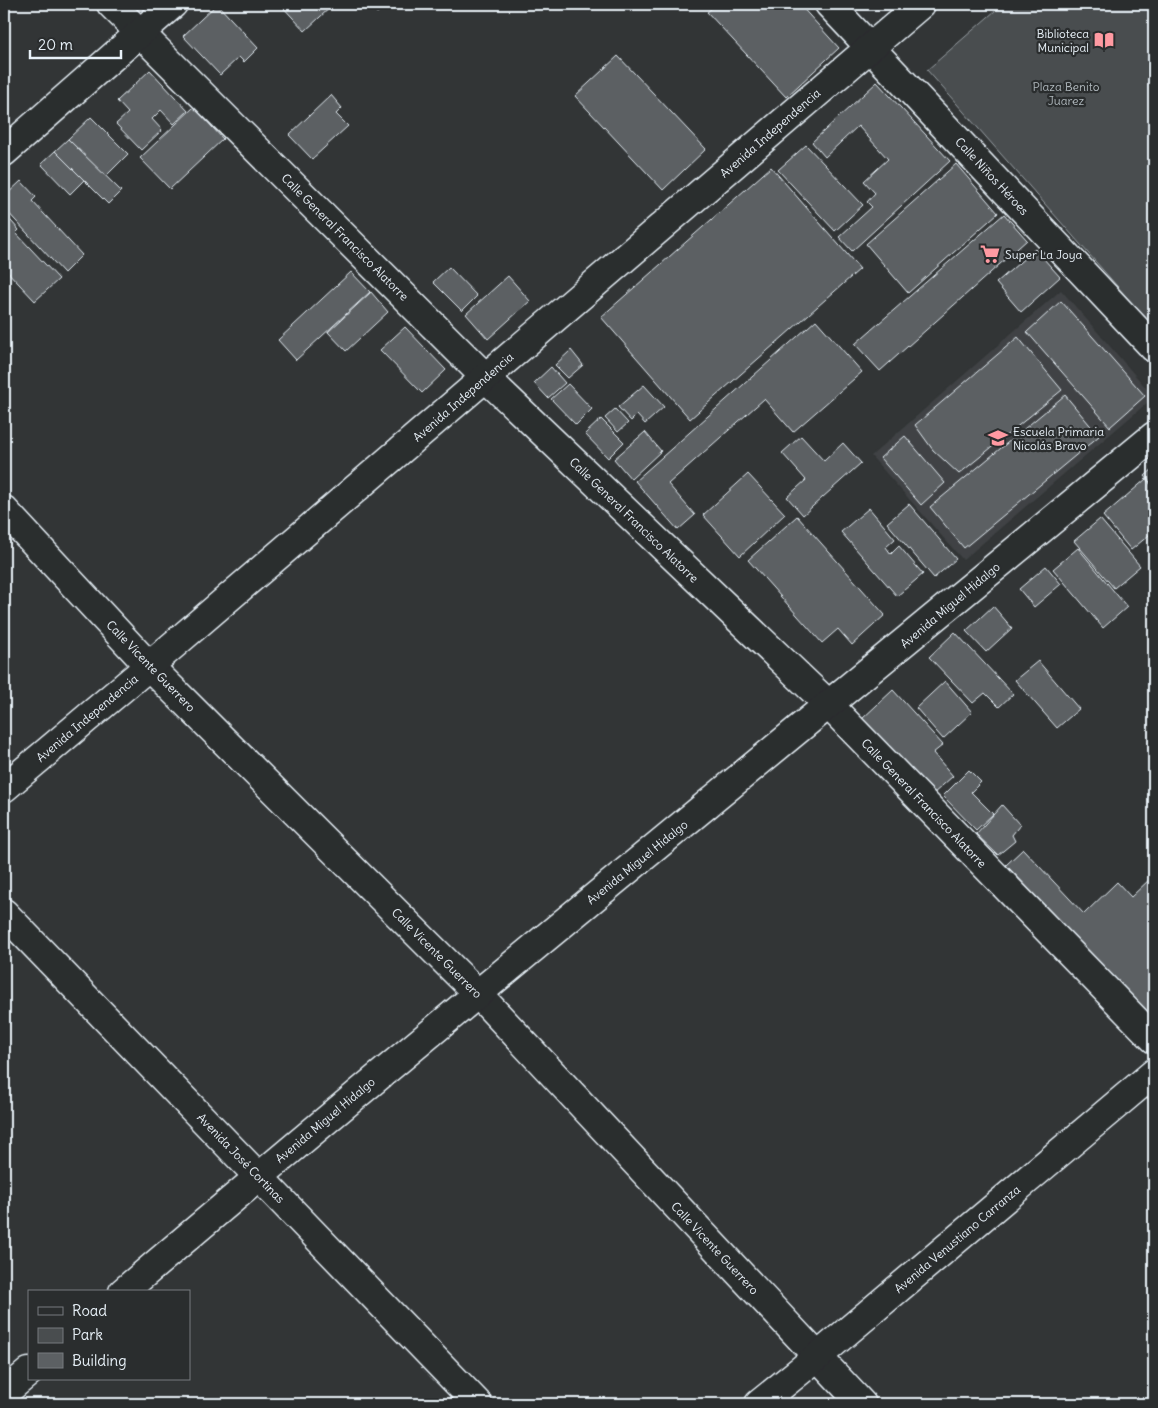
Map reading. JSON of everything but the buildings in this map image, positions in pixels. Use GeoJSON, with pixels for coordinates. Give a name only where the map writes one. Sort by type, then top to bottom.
{"type":"FeatureCollection","features":[{"type":"Feature","properties":{"kind":"street","name":"Calle General Francisco Alatorre"},"geometry":{"type":"LineString","coordinates":[[111,4],[486,378],[829,705],[1154,1039]]}},
{"type":"Feature","properties":{"kind":"street"},"geometry":{"type":"LineString","coordinates":[[4,152],[173,4]]}},
{"type":"Feature","properties":{"kind":"street","name":"Calle Niños Héroes"},"geometry":{"type":"LineString","coordinates":[[830,4],[1154,348]]}},
{"type":"Feature","properties":{"kind":"street","name":"Avenida Independencia"},"geometry":{"type":"LineString","coordinates":[[4,788],[486,378],[921,4]]}},
{"type":"Feature","properties":{"kind":"street","name":"Avenida Miguel Hidalgo"},"geometry":{"type":"LineString","coordinates":[[125,1290],[477,993],[1154,436]]}},
{"type":"Feature","properties":{"kind":"street","name":"Calle Vicente Guerrero"},"geometry":{"type":"LineString","coordinates":[[4,510],[149,666],[477,993],[862,1404]]}},
{"type":"Feature","properties":{"kind":"street","name":"Avenida José Cortinas"},"geometry":{"type":"LineString","coordinates":[[4,913],[478,1404]]}},
{"type":"Feature","properties":{"kind":"street","name":"Avenida Venustiano Carranza"},"geometry":{"type":"LineString","coordinates":[[759,1404],[1154,1073]]}},
{"type":"Feature","properties":{"kind":"street"},"geometry":{"type":"LineString","coordinates":[[4,1393],[28,1373]]}},
{"type":"Feature","properties":{"kind":"shaded area","name":"Escuela Primaria Nicolás Bravo"},"geometry":{"type":"Polygon","coordinates":[[[1061,290],[1154,397],[963,560],[871,456],[1061,290]]]}},
{"type":"Feature","properties":{"kind":"green space","name":"Plaza Benito Juarez"},"geometry":{"type":"Polygon","coordinates":[[[1003,4],[1154,4],[1154,328],[927,70],[1003,4]]]}},
{"type":"Feature","properties":{"kind":"place","name":"Biblioteca Municipal"},"geometry":{"type":"Point","coordinates":[1104,40]}},
{"type":"Feature","properties":{"kind":"place","name":"Super La Joya"},"geometry":{"type":"Point","coordinates":[990,254]}},
{"type":"Feature","properties":{"kind":"place","name":"Escuela Primaria Nicolás Bravo"},"geometry":{"type":"Point","coordinates":[998,438]}}]}
